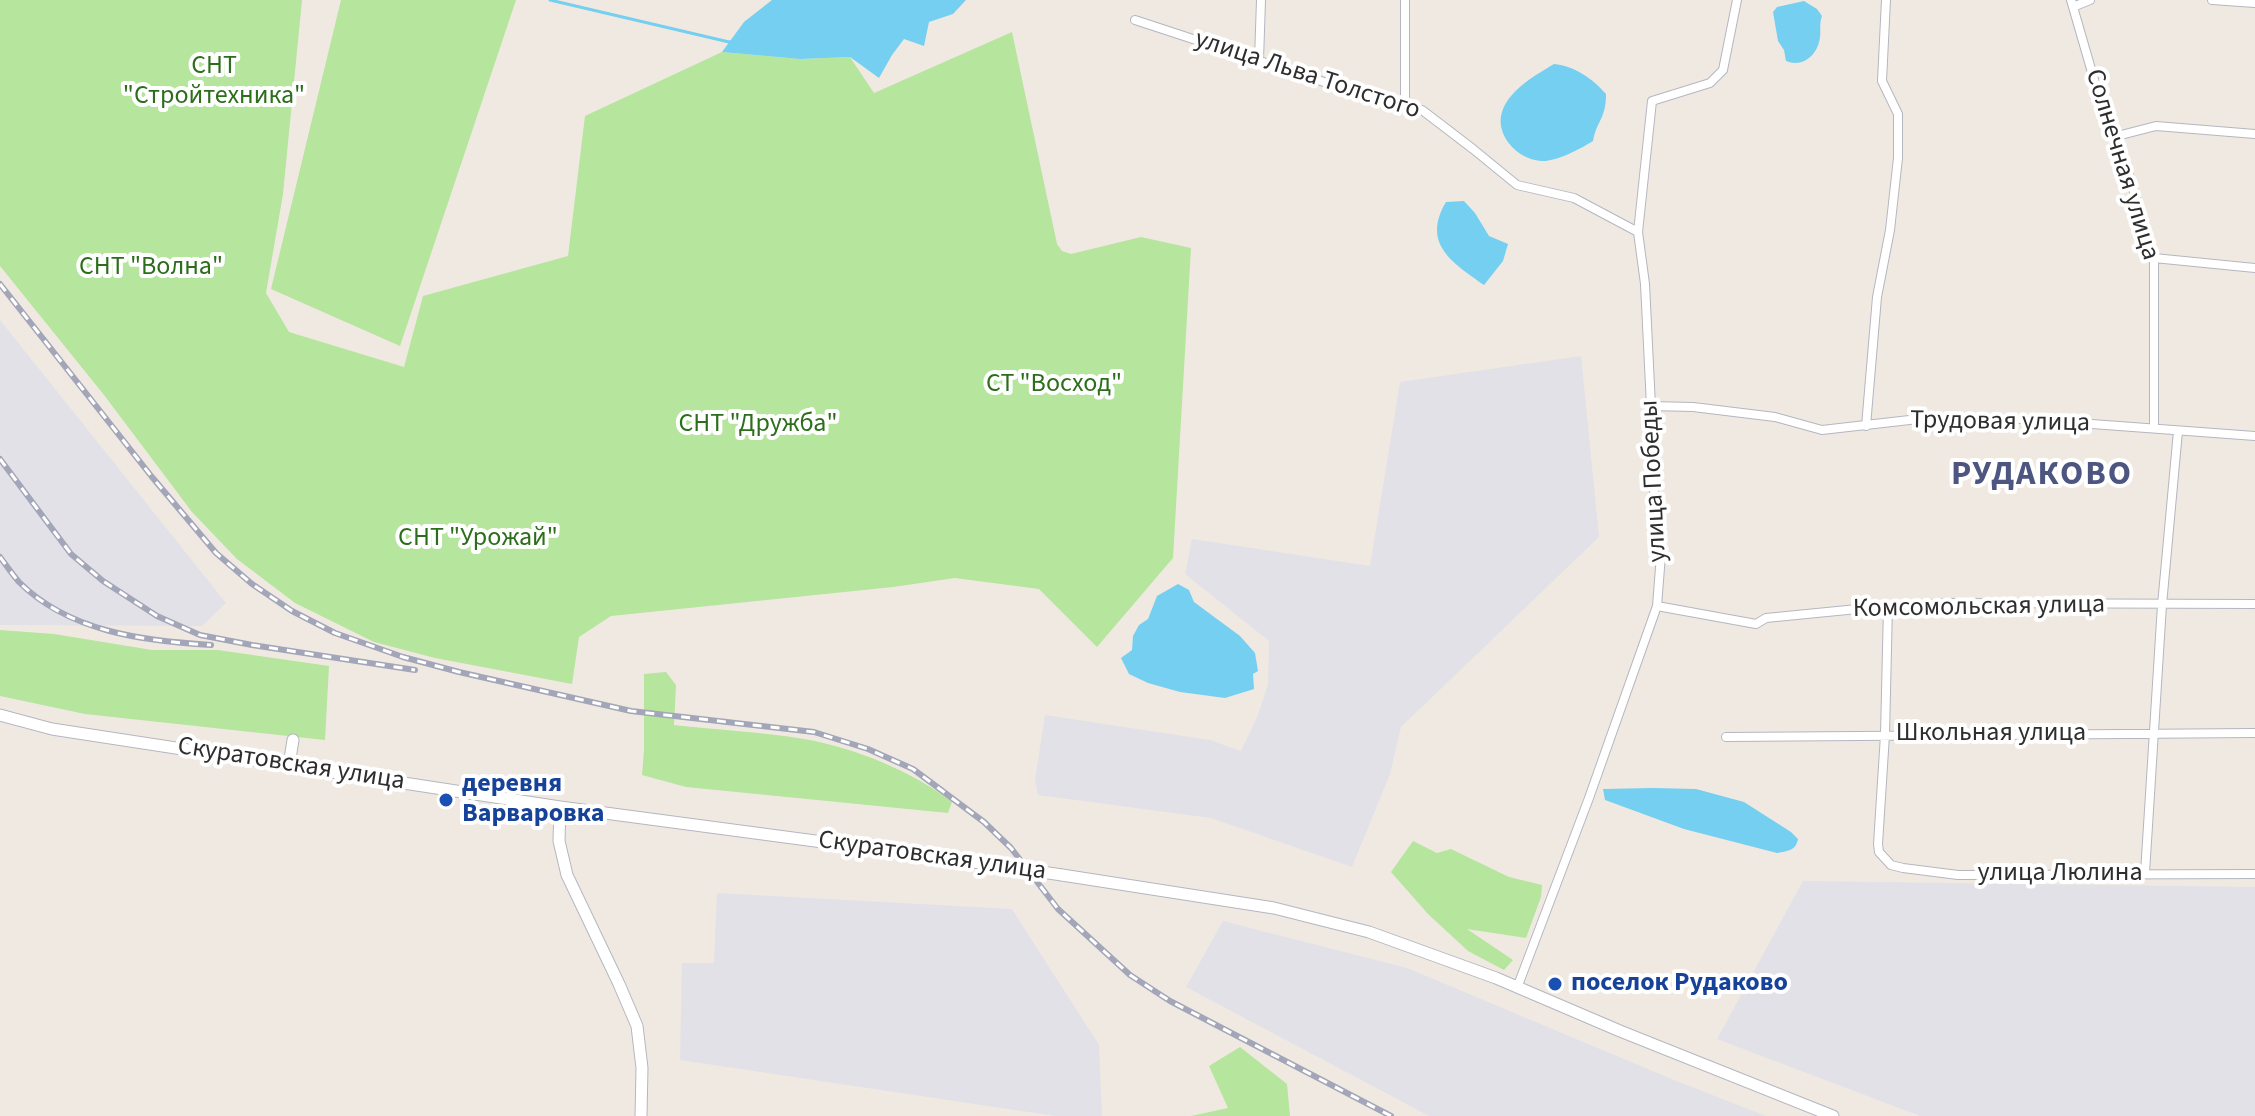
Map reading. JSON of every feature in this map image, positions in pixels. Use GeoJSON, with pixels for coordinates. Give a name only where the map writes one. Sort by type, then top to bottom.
{"type":"FeatureCollection","features":[{"type":"Feature","properties":{"kind":"street"},"geometry":{"type":"LineString","coordinates":[[1259,60],[1261,0]]}},
{"type":"Feature","properties":{"kind":"street"},"geometry":{"type":"LineString","coordinates":[[1405,0],[1405,105]]}},
{"type":"Feature","properties":{"kind":"street","name":"улица Победы"},"geometry":{"type":"LineString","coordinates":[[1517,988],[1657,606],[1661,555],[1650,453],[1645,284],[1638,232],[1652,101],[1710,83],[1723,70],[1737,0]]}},
{"type":"Feature","properties":{"kind":"street"},"geometry":{"type":"LineString","coordinates":[[1866,426],[1877,297],[1890,230],[1898,158],[1898,114],[1882,81],[1886,0]]}},
{"type":"Feature","properties":{"kind":"street"},"geometry":{"type":"LineString","coordinates":[[2072,3],[2090,0]]}},
{"type":"Feature","properties":{"kind":"street"},"geometry":{"type":"LineString","coordinates":[[2212,0],[2255,3]]}},
{"type":"Feature","properties":{"kind":"street","name":"Солнечная улица"},"geometry":{"type":"LineString","coordinates":[[2072,3],[2102,107],[2117,136],[2154,258],[2154,427]]}},
{"type":"Feature","properties":{"kind":"street","name":"улица Льва Толстого"},"geometry":{"type":"LineString","coordinates":[[1135,20],[1333,85],[1422,110],[1517,185],[1574,198],[1638,232]]}},
{"type":"Feature","properties":{"kind":"street"},"geometry":{"type":"LineString","coordinates":[[2117,136],[2156,126],[2255,134]]}},
{"type":"Feature","properties":{"kind":"street"},"geometry":{"type":"LineString","coordinates":[[2154,258],[2255,268]]}},
{"type":"Feature","properties":{"kind":"street","name":"Трудовая улица"},"geometry":{"type":"LineString","coordinates":[[1651,406],[1693,407],[1775,417],[1822,430],[1927,418],[2024,419],[2255,436]]}},
{"type":"Feature","properties":{"kind":"street"},"geometry":{"type":"LineString","coordinates":[[2145,873],[2162,605],[2178,431]]}},
{"type":"Feature","properties":{"kind":"street","name":"Комсомольская улица"},"geometry":{"type":"LineString","coordinates":[[1657,606],[1756,624],[1766,618],[1949,603],[2255,604]]}},
{"type":"Feature","properties":{"kind":"street"},"geometry":{"type":"LineString","coordinates":[[1885,735],[1888,606]]}},
{"type":"Feature","properties":{"kind":"street","name":"Скуратовская улица"},"geometry":{"type":"LineString","coordinates":[[0,715],[52,729],[560,807],[1219,898],[1318,919],[1369,932],[1517,988],[1833,1116]]}},
{"type":"Feature","properties":{"kind":"street","name":"Школьная улица"},"geometry":{"type":"LineString","coordinates":[[1726,737],[2255,733]]}},
{"type":"Feature","properties":{"kind":"street","name":"улица Люлина"},"geometry":{"type":"LineString","coordinates":[[1885,735],[1878,844],[1879,852],[1891,865],[1958,875],[2255,874]]}},
{"type":"Feature","properties":{"kind":"street"},"geometry":{"type":"LineString","coordinates":[[289,765],[293,740]]}},
{"type":"Feature","properties":{"kind":"street"},"geometry":{"type":"LineString","coordinates":[[560,807],[559,841],[567,875],[637,1026],[642,1068],[641,1116]]}},
{"type":"Feature","properties":{"kind":"shaded area"},"geometry":{"type":"Polygon","coordinates":[[[0,320],[226,603],[202,626],[0,625],[0,320]]]}},
{"type":"Feature","properties":{"kind":"shaded area"},"geometry":{"type":"Polygon","coordinates":[[[1581,356],[1599,537],[1401,727],[1390,774],[1352,867],[1211,818],[1038,795],[1035,780],[1045,715],[1210,740],[1241,751],[1268,684],[1269,641],[1185,574],[1192,539],[1370,566],[1400,382],[1581,356]]]}},
{"type":"Feature","properties":{"kind":"shaded area"},"geometry":{"type":"Polygon","coordinates":[[[1803,881],[2255,887],[2255,1116],[1920,1116],[1717,1039],[1803,881]]]}},
{"type":"Feature","properties":{"kind":"shaded area"},"geometry":{"type":"Polygon","coordinates":[[[717,893],[1012,909],[1099,1045],[1102,1116],[1055,1116],[680,1060],[682,963],[714,963],[717,893]]]}},
{"type":"Feature","properties":{"kind":"shaded area"},"geometry":{"type":"Polygon","coordinates":[[[1223,921],[1407,968],[1766,1116],[1429,1116],[1186,987],[1223,921]]]}},
{"type":"Feature","properties":{"kind":"green space"},"geometry":{"type":"Polygon","coordinates":[[[0,0],[302,0],[283,194],[266,293],[289,332],[404,367],[423,296],[568,256],[585,116],[722,52],[800,59],[850,57],[874,93],[1012,32],[1057,244],[1062,251],[1071,254],[1141,237],[1191,248],[1173,558],[1097,647],[1039,589],[955,578],[611,616],[579,637],[572,684],[435,658],[374,642],[295,603],[237,559],[192,512],[104,395],[0,266],[0,0]]]}},
{"type":"Feature","properties":{"kind":"green space"},"geometry":{"type":"Polygon","coordinates":[[[341,0],[516,0],[400,346],[271,289],[341,0]]]}},
{"type":"Feature","properties":{"kind":"green space"},"geometry":{"type":"Polygon","coordinates":[[[0,630],[54,634],[152,650],[218,650],[329,666],[325,740],[85,714],[0,696],[0,630]]]}},
{"type":"Feature","properties":{"kind":"green space"},"geometry":{"type":"Polygon","coordinates":[[[666,672],[676,685],[674,725],[788,737],[843,748],[919,780],[952,802],[948,813],[686,787],[642,775],[644,674],[666,672]]]}},
{"type":"Feature","properties":{"kind":"green space"},"geometry":{"type":"Polygon","coordinates":[[[1413,841],[1437,853],[1451,849],[1509,877],[1542,885],[1541,897],[1526,938],[1467,929],[1513,960],[1504,970],[1468,951],[1428,914],[1391,872],[1413,841]]]}},
{"type":"Feature","properties":{"kind":"green space"},"geometry":{"type":"Polygon","coordinates":[[[1240,1047],[1287,1084],[1290,1116],[1191,1116],[1228,1108],[1209,1066],[1240,1047]]]}},
{"type":"Feature","properties":{"kind":"water"},"geometry":{"type":"Polygon","coordinates":[[[772,0],[966,0],[953,14],[929,22],[924,46],[904,39],[879,78],[850,57],[800,59],[722,52],[744,22],[772,0]]]}},
{"type":"Feature","properties":{"kind":"water"},"geometry":{"type":"Polygon","coordinates":[[[1804,1],[1822,16],[1819,43],[1809,58],[1792,63],[1786,61],[1778,41],[1773,12],[1777,7],[1804,1]]]}},
{"type":"Feature","properties":{"kind":"water"},"geometry":{"type":"Polygon","coordinates":[[[1554,64],[1569,67],[1589,78],[1606,94],[1606,102],[1593,141],[1561,157],[1541,161],[1515,150],[1504,135],[1501,118],[1507,101],[1518,88],[1554,64]]]}},
{"type":"Feature","properties":{"kind":"water"},"geometry":{"type":"Polygon","coordinates":[[[1464,201],[1489,236],[1508,244],[1503,261],[1484,285],[1461,269],[1439,241],[1439,217],[1446,202],[1464,201]]]}},
{"type":"Feature","properties":{"kind":"water"},"geometry":{"type":"Polygon","coordinates":[[[1178,584],[1189,590],[1194,602],[1240,636],[1255,653],[1258,671],[1253,674],[1254,689],[1225,698],[1180,692],[1129,674],[1121,658],[1132,650],[1133,636],[1139,625],[1148,619],[1157,596],[1178,584]]]}},
{"type":"Feature","properties":{"kind":"water"},"geometry":{"type":"Polygon","coordinates":[[[1603,789],[1696,789],[1744,802],[1791,832],[1798,839],[1797,843],[1790,850],[1777,853],[1684,829],[1605,800],[1603,789]]]}},
{"type":"Feature","properties":{"kind":"waterway"},"geometry":{"type":"LineString","coordinates":[[550,0],[733,41]]}},
{"type":"Feature","properties":{"kind":"railway"},"geometry":{"type":"LineString","coordinates":[[0,284],[216,553],[252,584],[292,611],[335,633],[403,657],[459,672],[631,711],[814,732],[868,749],[913,769],[984,822],[1011,848],[1058,909],[1130,975],[1170,1001],[1391,1116]]}},
{"type":"Feature","properties":{"kind":"railway"},"geometry":{"type":"LineString","coordinates":[[0,459],[71,554],[103,581],[157,616],[200,635],[415,670]]}},
{"type":"Feature","properties":{"kind":"railway"},"geometry":{"type":"LineString","coordinates":[[0,557],[19,582],[39,599],[84,623],[134,636],[211,645]]}},
{"type":"Feature","properties":{"kind":"place","name":"деревня Варваровка"},"geometry":{"type":"Point","coordinates":[446,800]}},
{"type":"Feature","properties":{"kind":"place","name":"поселок Рудаково"},"geometry":{"type":"Point","coordinates":[1555,984]}},
{"type":"Feature","properties":{"kind":"district","name":"РУДАКОВО"},"geometry":{"type":"Point","coordinates":[2042,477]}},
{"type":"Feature","properties":{"kind":"park label","name":"СНТ \"Стройтехника\""},"geometry":{"type":"Point","coordinates":[214,82]}},
{"type":"Feature","properties":{"kind":"park label","name":"СНТ \"Волна\""},"geometry":{"type":"Point","coordinates":[151,268]}},
{"type":"Feature","properties":{"kind":"park label","name":"СТ \"Восход\""},"geometry":{"type":"Point","coordinates":[1054,385]}},
{"type":"Feature","properties":{"kind":"park label","name":"СНТ \"Дружба\""},"geometry":{"type":"Point","coordinates":[758,425]}},
{"type":"Feature","properties":{"kind":"park label","name":"СНТ \"Урожай\""},"geometry":{"type":"Point","coordinates":[478,539]}}]}
